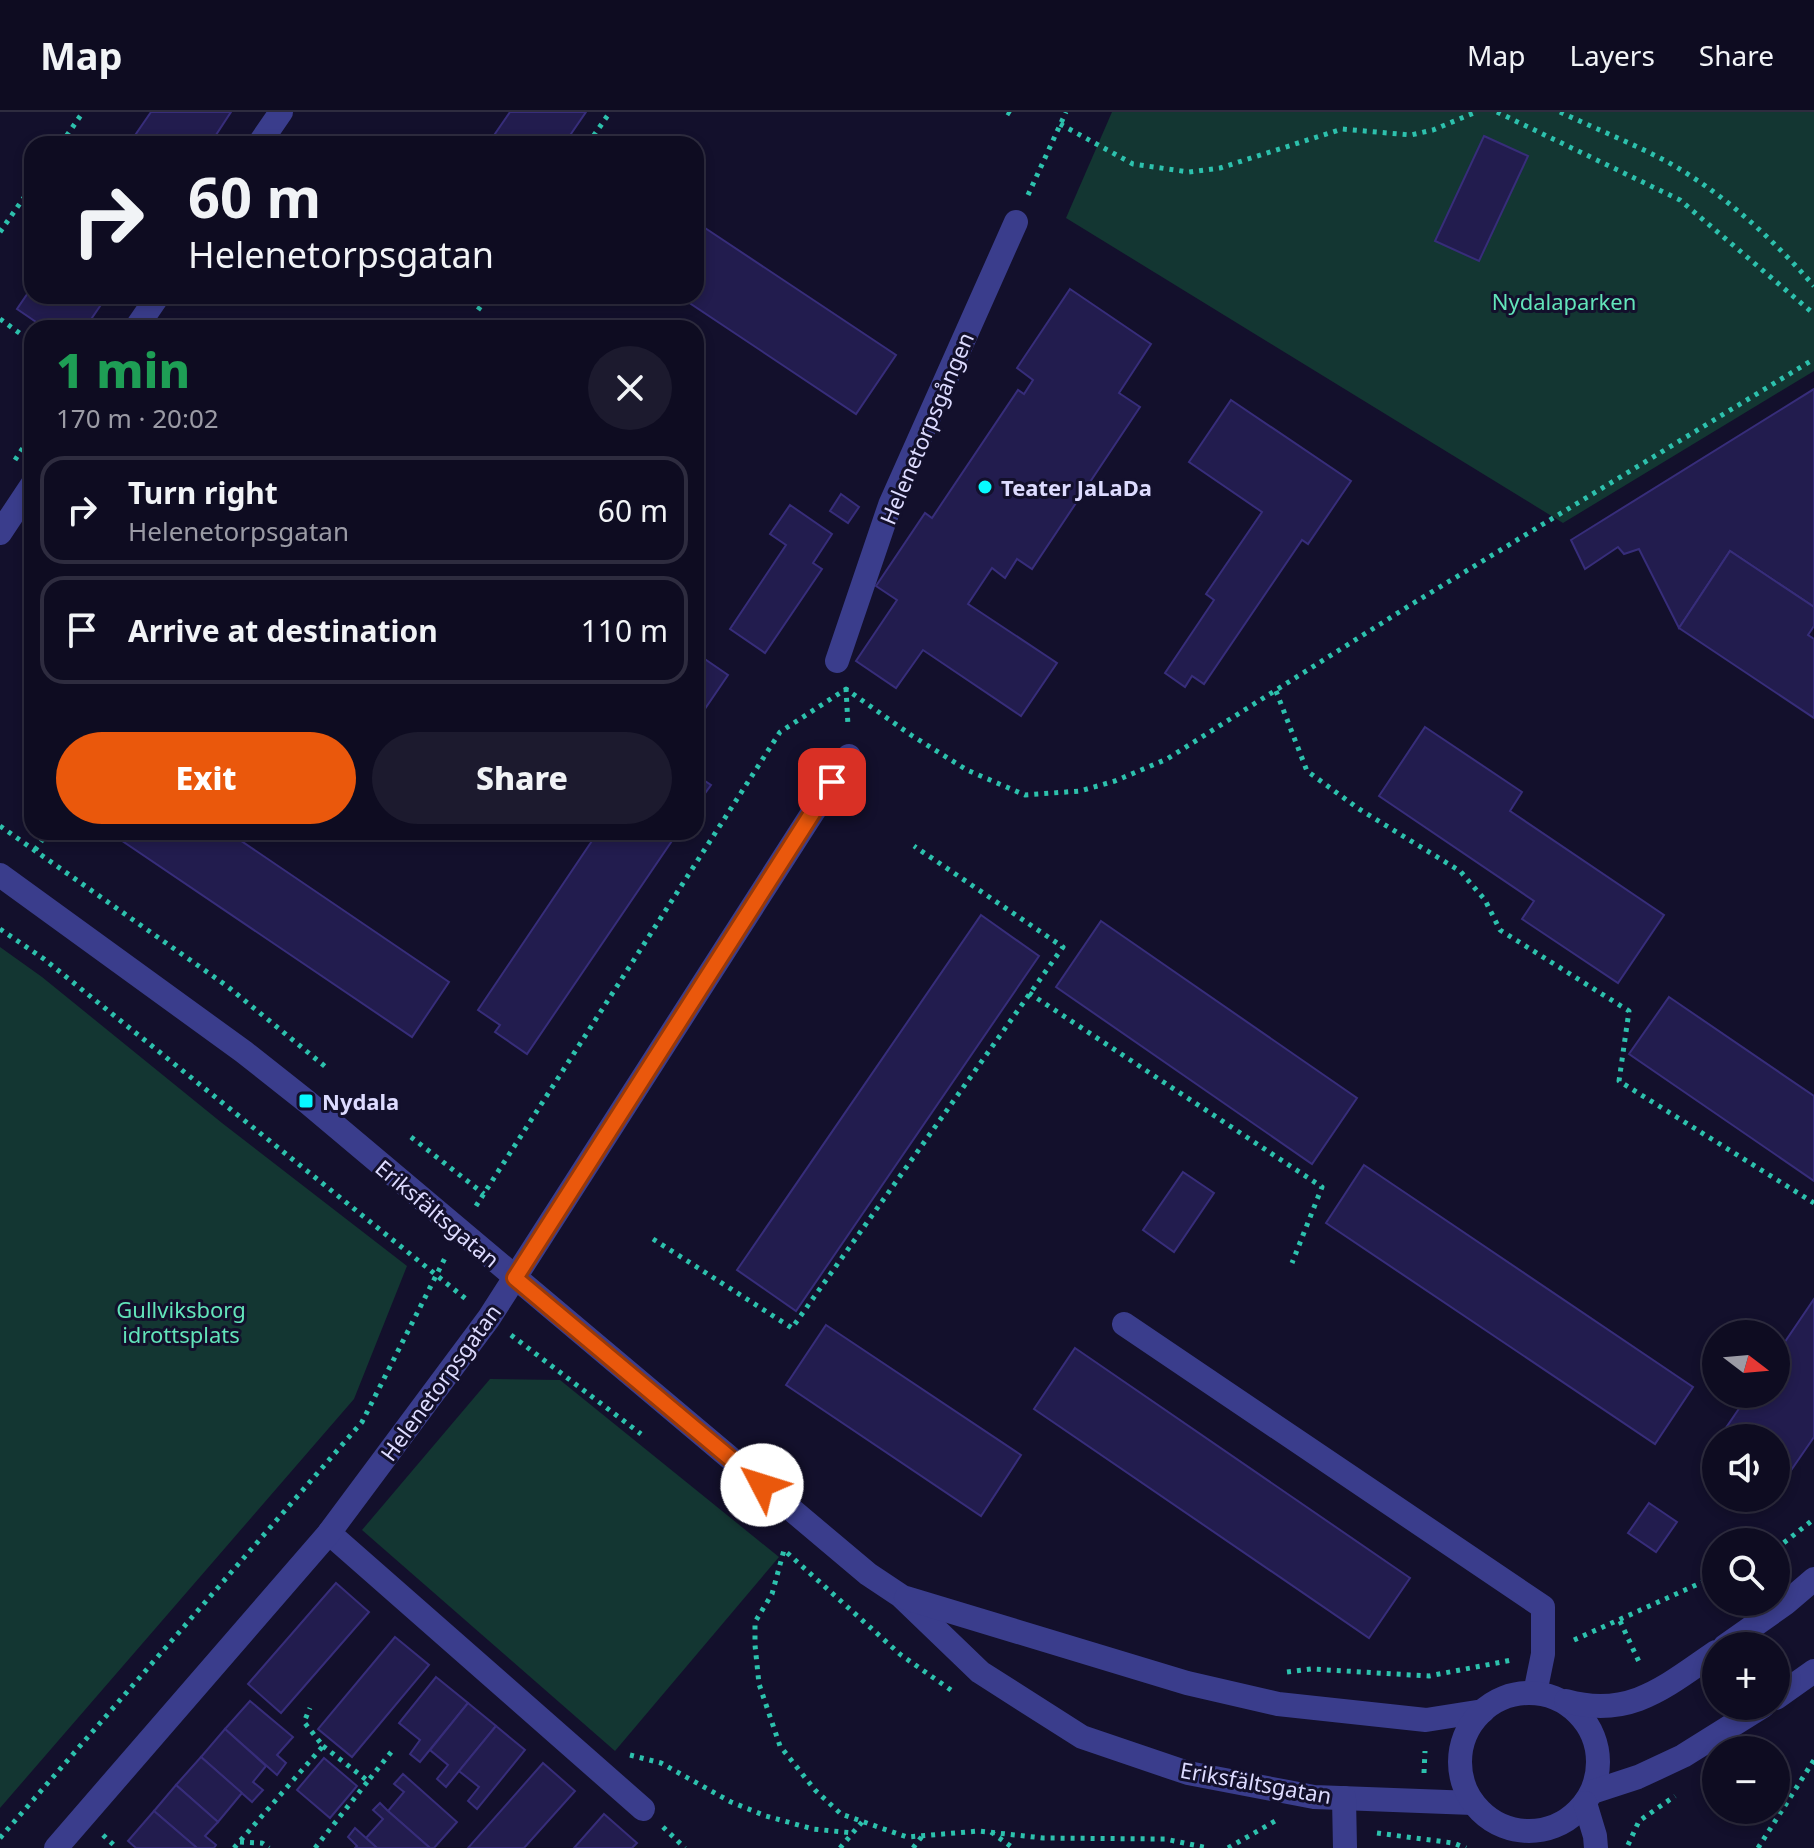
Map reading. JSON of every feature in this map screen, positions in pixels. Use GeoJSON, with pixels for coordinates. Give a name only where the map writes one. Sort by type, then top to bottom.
{"type":"FeatureCollection","features":[{"type":"Feature","properties":{"kind":"street"},"geometry":{"type":"LineString","coordinates":[[264,136],[281,112]]}},
{"type":"Feature","properties":{"kind":"street","name":"Helenetorpsgången"},"geometry":{"type":"LineString","coordinates":[[837,661],[890,505],[1016,222]]}},
{"type":"Feature","properties":{"kind":"street"},"geometry":{"type":"LineString","coordinates":[[0,533],[24,497]]}},
{"type":"Feature","properties":{"kind":"street","name":"Helenetorpsgatan"},"geometry":{"type":"LineString","coordinates":[[56,1848],[329,1533],[489,1318],[849,756]]}},
{"type":"Feature","properties":{"kind":"street","name":"Eriksfältsgatan"},"geometry":{"type":"LineString","coordinates":[[0,875],[244,1052],[306,1101],[868,1574],[901,1596],[980,1672],[1082,1737],[1188,1773],[1314,1797],[1478,1809]]}},
{"type":"Feature","properties":{"kind":"street"},"geometry":{"type":"LineString","coordinates":[[1124,1324],[1543,1607],[1547,1696]]}},
{"type":"Feature","properties":{"kind":"street"},"geometry":{"type":"LineString","coordinates":[[329,1533],[643,1809]]}},
{"type":"Feature","properties":{"kind":"street"},"geometry":{"type":"LineString","coordinates":[[1745,1632],[1814,1579]]}},
{"type":"Feature","properties":{"kind":"street","name":"Eriksfältsgatan"},"geometry":{"type":"LineString","coordinates":[[901,1596],[1099,1658],[1278,1704],[1426,1720],[1483,1711]]}},
{"type":"Feature","properties":{"kind":"street"},"geometry":{"type":"LineString","coordinates":[[1501,1848],[1462,1780],[1460,1755],[1467,1731],[1483,1711],[1507,1696],[1547,1696],[1589,1708],[1611,1707],[1654,1694],[1702,1661]]}},
{"type":"Feature","properties":{"kind":"street"},"geometry":{"type":"LineString","coordinates":[[1790,1688],[1814,1671]]}},
{"type":"Feature","properties":{"kind":"street"},"geometry":{"type":"LineString","coordinates":[[1547,1696],[1574,1709],[1595,1739],[1598,1757],[1589,1798],[1596,1848]]}},
{"type":"Feature","properties":{"kind":"street"},"geometry":{"type":"LineString","coordinates":[[1478,1809],[1503,1827],[1526,1832],[1548,1829],[1569,1819],[1589,1798],[1683,1756],[1741,1720]]}},
{"type":"Feature","properties":{"kind":"street"},"geometry":{"type":"LineString","coordinates":[[1344,1798],[1345,1848]]}},
{"type":"Feature","properties":{"kind":"path"},"geometry":{"type":"LineString","coordinates":[[66,136],[83,112]]}},
{"type":"Feature","properties":{"kind":"path"},"geometry":{"type":"LineString","coordinates":[[594,136],[610,112]]}},
{"type":"Feature","properties":{"kind":"path"},"geometry":{"type":"LineString","coordinates":[[1016,222],[1066,112]]}},
{"type":"Feature","properties":{"kind":"path"},"geometry":{"type":"LineString","coordinates":[[1060,124],[1133,164],[1189,172],[1220,168],[1342,129],[1411,135],[1433,130],[1476,112]]}},
{"type":"Feature","properties":{"kind":"path"},"geometry":{"type":"LineString","coordinates":[[1497,112],[1680,200],[1814,314]]}},
{"type":"Feature","properties":{"kind":"path"},"geometry":{"type":"LineString","coordinates":[[1560,112],[1664,160],[1717,195],[1785,253],[1814,286]]}},
{"type":"Feature","properties":{"kind":"path"},"geometry":{"type":"LineString","coordinates":[[0,232],[24,198]]}},
{"type":"Feature","properties":{"kind":"path"},"geometry":{"type":"LineString","coordinates":[[478,310],[482,304]]}},
{"type":"Feature","properties":{"kind":"path"},"geometry":{"type":"LineString","coordinates":[[0,319],[24,336]]}},
{"type":"Feature","properties":{"kind":"path"},"geometry":{"type":"LineString","coordinates":[[846,689],[967,770],[1025,795],[1080,791],[1115,781],[1167,759],[1491,555],[1814,359]]}},
{"type":"Feature","properties":{"kind":"path"},"geometry":{"type":"LineString","coordinates":[[837,661],[846,689],[849,756]]}},
{"type":"Feature","properties":{"kind":"path"},"geometry":{"type":"LineString","coordinates":[[0,1838],[362,1422],[460,1231],[780,732],[846,689]]}},
{"type":"Feature","properties":{"kind":"path"},"geometry":{"type":"LineString","coordinates":[[1276,691],[1307,771],[1359,809],[1460,871],[1485,900],[1500,930],[1629,1011],[1619,1081],[1814,1203]]}},
{"type":"Feature","properties":{"kind":"path"},"geometry":{"type":"LineString","coordinates":[[0,826],[227,986],[327,1068]]}},
{"type":"Feature","properties":{"kind":"path"},"geometry":{"type":"LineString","coordinates":[[35,850],[42,840]]}},
{"type":"Feature","properties":{"kind":"path"},"geometry":{"type":"LineString","coordinates":[[653,1239],[792,1328],[1063,947],[914,846]]}},
{"type":"Feature","properties":{"kind":"path"},"geometry":{"type":"LineString","coordinates":[[0,929],[44,959],[489,1318],[641,1434]]}},
{"type":"Feature","properties":{"kind":"path"},"geometry":{"type":"LineString","coordinates":[[1029,993],[1322,1187],[1292,1263]]}},
{"type":"Feature","properties":{"kind":"path"},"geometry":{"type":"LineString","coordinates":[[411,1137],[484,1194]]}},
{"type":"Feature","properties":{"kind":"path"},"geometry":{"type":"LineString","coordinates":[[1790,1538],[1814,1519]]}},
{"type":"Feature","properties":{"kind":"path"},"geometry":{"type":"LineString","coordinates":[[962,1698],[901,1655],[784,1550],[772,1594],[755,1622],[759,1684],[780,1746],[795,1767],[841,1814],[907,1837],[991,1832],[1043,1838],[1165,1839],[1208,1848]]}},
{"type":"Feature","properties":{"kind":"path"},"geometry":{"type":"LineString","coordinates":[[1280,1672],[1311,1669],[1429,1676],[1543,1654],[1702,1582]]}},
{"type":"Feature","properties":{"kind":"path"},"geometry":{"type":"LineString","coordinates":[[1429,1676],[1424,1838],[1466,1848]]}},
{"type":"Feature","properties":{"kind":"path"},"geometry":{"type":"LineString","coordinates":[[310,1708],[304,1722],[323,1746],[368,1781]]}},
{"type":"Feature","properties":{"kind":"path"},"geometry":{"type":"LineString","coordinates":[[234,1848],[323,1746]]}},
{"type":"Feature","properties":{"kind":"path"},"geometry":{"type":"LineString","coordinates":[[315,1848],[392,1751]]}},
{"type":"Feature","properties":{"kind":"path"},"geometry":{"type":"LineString","coordinates":[[586,1759],[606,1754],[627,1754],[661,1763],[731,1802],[766,1816],[813,1829],[853,1833]]}},
{"type":"Feature","properties":{"kind":"path"},"geometry":{"type":"LineString","coordinates":[[1758,1848],[1814,1760]]}},
{"type":"Feature","properties":{"kind":"path"},"geometry":{"type":"LineString","coordinates":[[1627,1848],[1639,1821],[1687,1789]]}},
{"type":"Feature","properties":{"kind":"path"},"geometry":{"type":"LineString","coordinates":[[1228,1848],[1280,1819]]}},
{"type":"Feature","properties":{"kind":"path"},"geometry":{"type":"LineString","coordinates":[[840,1848],[862,1822]]}},
{"type":"Feature","properties":{"kind":"path"},"geometry":{"type":"LineString","coordinates":[[991,1832],[1013,1848]]}},
{"type":"Feature","properties":{"kind":"path"},"geometry":{"type":"LineString","coordinates":[[913,1848],[924,1835]]}},
{"type":"Feature","properties":{"kind":"path"},"geometry":{"type":"LineString","coordinates":[[239,1842],[262,1843],[269,1848]]}},
{"type":"Feature","properties":{"kind":"green space","name":"Nydalaparken"},"geometry":{"type":"Polygon","coordinates":[[[1112,112],[1814,112],[1814,371],[1563,523],[1066,218],[1112,112]]]}},
{"type":"Feature","properties":{"kind":"green space","name":"Gullviksborg idrottsplats"},"geometry":{"type":"Polygon","coordinates":[[[0,947],[407,1266],[354,1399],[0,1808],[0,947]]]}},
{"type":"Feature","properties":{"kind":"green space"},"geometry":{"type":"Polygon","coordinates":[[[490,1379],[560,1380],[779,1557],[615,1751],[362,1530],[490,1379]]]}},
{"type":"Feature","properties":{"kind":"building"},"geometry":{"type":"Polygon","coordinates":[[[151,112],[231,112],[215,136],[134,136],[151,112]]]}},
{"type":"Feature","properties":{"kind":"building"},"geometry":{"type":"Polygon","coordinates":[[[510,112],[586,112],[570,136],[494,136],[510,112]]]}},
{"type":"Feature","properties":{"kind":"building"},"geometry":{"type":"Polygon","coordinates":[[[1484,136],[1528,156],[1479,261],[1435,241],[1484,136]]]}},
{"type":"Feature","properties":{"kind":"building"},"geometry":{"type":"Polygon","coordinates":[[[704,227],[896,355],[856,414],[691,304],[704,304],[704,227]]]}},
{"type":"Feature","properties":{"kind":"building"},"geometry":{"type":"Polygon","coordinates":[[[1070,289],[1151,344],[1119,393],[1140,407],[1032,569],[1017,559],[1005,578],[992,568],[968,604],[1057,663],[1021,716],[923,650],[896,688],[856,661],[897,600],[876,586],[925,513],[932,518],[1018,390],[1024,394],[1033,380],[1017,368],[1070,289]]]}},
{"type":"Feature","properties":{"kind":"building"},"geometry":{"type":"Polygon","coordinates":[[[24,299],[24,304],[102,304],[90,320],[33,320],[17,309],[24,299]]]}},
{"type":"Feature","properties":{"kind":"building"},"geometry":{"type":"Polygon","coordinates":[[[1814,389],[1814,607],[1730,551],[1679,628],[1639,549],[1624,554],[1618,547],[1585,569],[1571,540],[1814,389]]]}},
{"type":"Feature","properties":{"kind":"building"},"geometry":{"type":"Polygon","coordinates":[[[1231,400],[1351,481],[1308,544],[1302,540],[1204,684],[1192,676],[1185,687],[1165,673],[1214,600],[1206,594],[1262,512],[1189,462],[1231,400]]]}},
{"type":"Feature","properties":{"kind":"building"},"geometry":{"type":"Polygon","coordinates":[[[841,494],[859,507],[848,523],[830,511],[841,494]]]}},
{"type":"Feature","properties":{"kind":"building"},"geometry":{"type":"Polygon","coordinates":[[[790,505],[832,534],[813,563],[822,569],[765,653],[730,629],[786,545],[770,534],[790,505]]]}},
{"type":"Feature","properties":{"kind":"building"},"geometry":{"type":"Polygon","coordinates":[[[1730,551],[1814,607],[1814,626],[1808,635],[1814,639],[1814,718],[1679,628],[1730,551]]]}},
{"type":"Feature","properties":{"kind":"building"},"geometry":{"type":"Polygon","coordinates":[[[704,658],[728,675],[704,710],[704,658]]]}},
{"type":"Feature","properties":{"kind":"building"},"geometry":{"type":"Polygon","coordinates":[[[1425,727],[1522,792],[1510,811],[1664,915],[1618,983],[1522,919],[1534,901],[1379,796],[1425,727]]]}},
{"type":"Feature","properties":{"kind":"building"},"geometry":{"type":"Polygon","coordinates":[[[704,780],[711,785],[704,795],[704,780]]]}},
{"type":"Feature","properties":{"kind":"building"},"geometry":{"type":"Polygon","coordinates":[[[121,840],[240,840],[449,982],[412,1037],[121,840]]]}},
{"type":"Feature","properties":{"kind":"building"},"geometry":{"type":"Polygon","coordinates":[[[593,840],[673,840],[527,1054],[495,1032],[500,1025],[478,1010],[593,840]]]}},
{"type":"Feature","properties":{"kind":"building"},"geometry":{"type":"Polygon","coordinates":[[[981,915],[1039,956],[796,1311],[737,1270],[981,915]]]}},
{"type":"Feature","properties":{"kind":"building"},"geometry":{"type":"Polygon","coordinates":[[[1101,921],[1357,1098],[1312,1164],[1056,987],[1101,921]]]}},
{"type":"Feature","properties":{"kind":"building"},"geometry":{"type":"Polygon","coordinates":[[[1669,997],[1814,1096],[1814,1181],[1629,1054],[1669,997]]]}},
{"type":"Feature","properties":{"kind":"building"},"geometry":{"type":"Polygon","coordinates":[[[1364,1165],[1693,1387],[1655,1444],[1326,1223],[1364,1165]]]}},
{"type":"Feature","properties":{"kind":"building"},"geometry":{"type":"Polygon","coordinates":[[[1183,1172],[1214,1193],[1174,1252],[1143,1230],[1183,1172]]]}},
{"type":"Feature","properties":{"kind":"building"},"geometry":{"type":"Polygon","coordinates":[[[1814,1299],[1814,1437],[1790,1472],[1790,1424],[1729,1424],[1739,1408],[1790,1408],[1790,1334],[1814,1299]]]}},
{"type":"Feature","properties":{"kind":"building"},"geometry":{"type":"Polygon","coordinates":[[[826,1325],[1021,1455],[981,1516],[786,1385],[826,1325]]]}},
{"type":"Feature","properties":{"kind":"building"},"geometry":{"type":"Polygon","coordinates":[[[1075,1348],[1410,1578],[1369,1638],[1034,1409],[1075,1348]]]}},
{"type":"Feature","properties":{"kind":"building"},"geometry":{"type":"Polygon","coordinates":[[[1649,1503],[1677,1522],[1656,1552],[1628,1533],[1649,1503]]]}},
{"type":"Feature","properties":{"kind":"building"},"geometry":{"type":"Polygon","coordinates":[[[336,1583],[369,1612],[281,1713],[248,1684],[336,1583]]]}},
{"type":"Feature","properties":{"kind":"building"},"geometry":{"type":"Polygon","coordinates":[[[395,1637],[429,1665],[352,1757],[318,1729],[395,1637]]]}},
{"type":"Feature","properties":{"kind":"building"},"geometry":{"type":"Polygon","coordinates":[[[436,1677],[468,1703],[420,1762],[410,1754],[420,1740],[399,1723],[436,1677]]]}},
{"type":"Feature","properties":{"kind":"building"},"geometry":{"type":"Polygon","coordinates":[[[250,1701],[293,1737],[277,1755],[286,1763],[277,1775],[225,1729],[250,1701]]]}},
{"type":"Feature","properties":{"kind":"building"},"geometry":{"type":"Polygon","coordinates":[[[468,1703],[496,1726],[446,1787],[437,1779],[448,1765],[430,1750],[468,1703]]]}},
{"type":"Feature","properties":{"kind":"building"},"geometry":{"type":"Polygon","coordinates":[[[496,1726],[525,1750],[477,1809],[468,1801],[479,1787],[459,1771],[496,1726]]]}},
{"type":"Feature","properties":{"kind":"building"},"geometry":{"type":"Polygon","coordinates":[[[225,1729],[266,1766],[253,1782],[263,1790],[252,1802],[201,1757],[225,1729]]]}},
{"type":"Feature","properties":{"kind":"building"},"geometry":{"type":"Polygon","coordinates":[[[201,1757],[242,1793],[218,1822],[176,1785],[201,1757]]]}},
{"type":"Feature","properties":{"kind":"building"},"geometry":{"type":"Polygon","coordinates":[[[324,1758],[357,1786],[330,1818],[297,1790],[324,1758]]]}},
{"type":"Feature","properties":{"kind":"building"},"geometry":{"type":"Polygon","coordinates":[[[543,1763],[575,1791],[524,1848],[468,1848],[543,1763]]]}},
{"type":"Feature","properties":{"kind":"building"},"geometry":{"type":"Polygon","coordinates":[[[403,1774],[457,1822],[434,1848],[430,1848],[388,1811],[404,1792],[394,1784],[403,1774]]]}},
{"type":"Feature","properties":{"kind":"building"},"geometry":{"type":"Polygon","coordinates":[[[176,1785],[218,1822],[205,1836],[216,1845],[214,1848],[197,1848],[154,1811],[176,1785]]]}},
{"type":"Feature","properties":{"kind":"building"},"geometry":{"type":"Polygon","coordinates":[[[380,1803],[430,1848],[377,1848],[366,1838],[383,1819],[373,1810],[380,1803]]]}},
{"type":"Feature","properties":{"kind":"building"},"geometry":{"type":"Polygon","coordinates":[[[154,1811],[197,1848],[136,1848],[128,1841],[154,1811]]]}},
{"type":"Feature","properties":{"kind":"building"},"geometry":{"type":"Polygon","coordinates":[[[604,1814],[637,1843],[632,1848],[574,1848],[604,1814]]]}},
{"type":"Feature","properties":{"kind":"building"},"geometry":{"type":"Polygon","coordinates":[[[355,1828],[377,1848],[355,1848],[357,1846],[348,1837],[355,1828]]]}},
{"type":"Feature","properties":{"kind":"place","name":"Teater JaLaDa"},"geometry":{"type":"Point","coordinates":[985,487]}},
{"type":"Feature","properties":{"kind":"place","name":"Nydala"},"geometry":{"type":"Point","coordinates":[306,1101]}},
{"type":"Feature","properties":{"kind":"route"},"geometry":{"type":"LineString","coordinates":[[762,1485],[515,1278],[832,782]]}}]}
